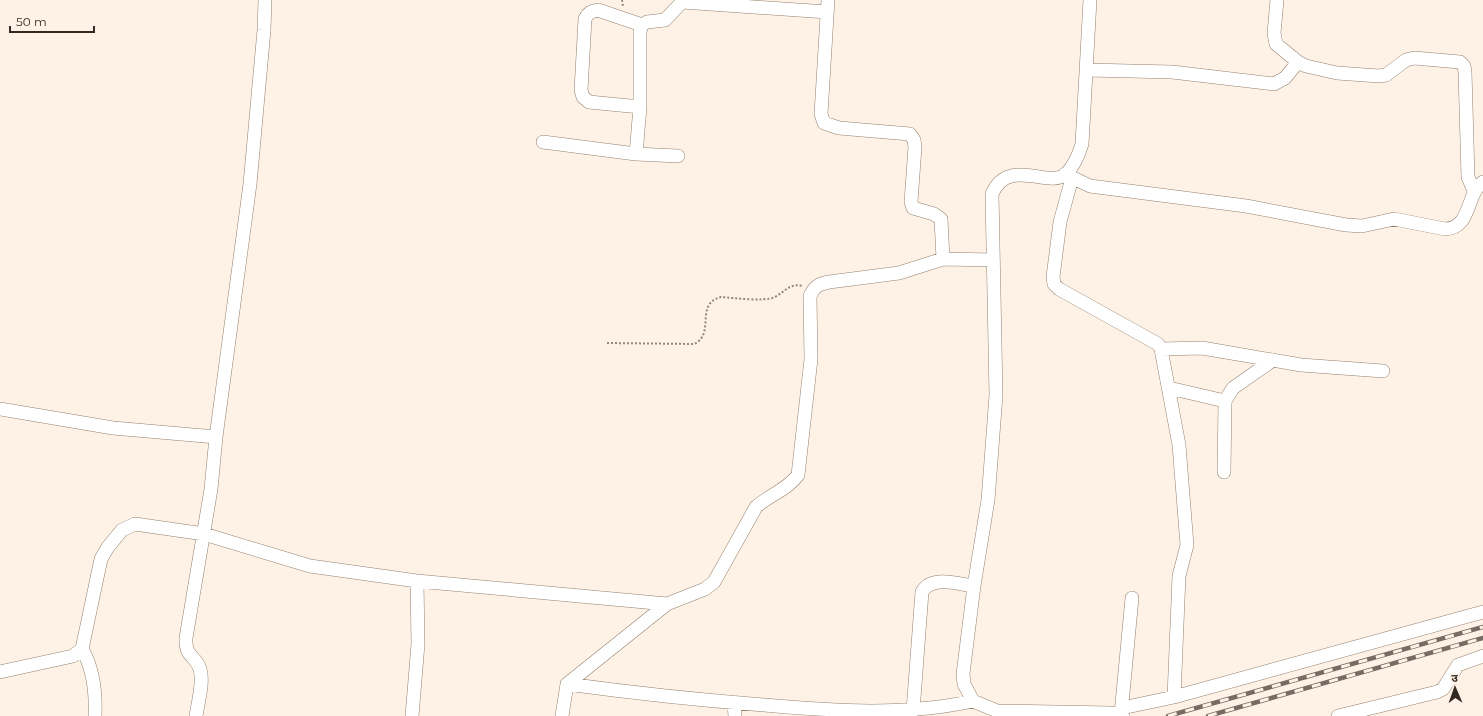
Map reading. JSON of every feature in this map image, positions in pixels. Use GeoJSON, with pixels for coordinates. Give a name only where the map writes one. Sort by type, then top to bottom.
{"type":"FeatureCollection","features":[{"type":"Feature","properties":{"kind":"street"},"geometry":{"type":"LineString","coordinates":[[196,716],[201,677],[200,669],[196,662],[188,654],[186,643],[211,489],[216,437],[250,184],[264,30],[265,0]]}},
{"type":"Feature","properties":{"kind":"street"},"geometry":{"type":"LineString","coordinates":[[1090,0],[1088,70],[1082,144],[1078,157],[1068,176],[1059,227],[1053,277],[1054,284],[1059,289],[1153,340],[1161,349],[1178,445],[1187,545],[1179,576],[1174,697]]}},
{"type":"Feature","properties":{"kind":"street"},"geometry":{"type":"LineString","coordinates":[[972,701],[964,684],[963,674],[974,586],[988,500],[996,395],[992,260],[992,194],[996,184],[1007,177],[1021,175],[1056,177],[1068,176],[1090,186],[1246,206],[1346,225],[1362,226],[1394,219],[1446,229],[1453,229],[1460,226],[1479,186],[1468,177],[1465,72],[1464,66],[1460,62],[1414,58],[1406,60],[1386,75],[1379,76],[1333,73],[1298,62],[1276,44],[1274,33],[1277,0]]}},
{"type":"Feature","properties":{"kind":"street"},"geometry":{"type":"LineString","coordinates":[[636,154],[640,107],[640,31],[642,25],[647,22],[665,20],[682,2],[827,6],[821,114],[824,123],[839,128],[910,134],[914,140],[915,146],[911,202],[913,208],[934,214],[941,219],[943,259]]}},
{"type":"Feature","properties":{"kind":"street"},"geometry":{"type":"LineString","coordinates":[[640,107],[589,102],[583,97],[581,90],[585,18],[588,14],[592,11],[598,10],[642,25]]}},
{"type":"Feature","properties":{"kind":"street"},"geometry":{"type":"LineString","coordinates":[[1088,70],[1172,72],[1274,84],[1285,78],[1298,62]]}},
{"type":"Feature","properties":{"kind":"street"},"geometry":{"type":"LineString","coordinates":[[542,142],[636,154],[678,156]]}},
{"type":"Feature","properties":{"kind":"street"},"geometry":{"type":"LineString","coordinates":[[562,716],[567,684],[667,604],[705,589],[714,582],[756,507],[764,500],[792,484],[798,475],[811,359],[810,296],[813,289],[820,284],[828,282],[900,273],[943,259],[992,260]]}},
{"type":"Feature","properties":{"kind":"street"},"geometry":{"type":"LineString","coordinates":[[1161,349],[1202,348],[1301,365],[1383,371]]}},
{"type":"Feature","properties":{"kind":"street"},"geometry":{"type":"LineString","coordinates":[[1224,472],[1225,401],[1233,388],[1273,360]]}},
{"type":"Feature","properties":{"kind":"street"},"geometry":{"type":"LineString","coordinates":[[1169,388],[1225,401]]}},
{"type":"Feature","properties":{"kind":"street"},"geometry":{"type":"LineString","coordinates":[[0,409],[113,428],[216,437]]}},
{"type":"Feature","properties":{"kind":"street"},"geometry":{"type":"LineString","coordinates":[[95,716],[91,670],[82,650],[101,559],[108,547],[122,530],[134,524],[204,534],[310,566],[417,582],[667,604]]}},
{"type":"Feature","properties":{"kind":"street"},"geometry":{"type":"LineString","coordinates":[[412,716],[418,644],[417,582]]}},
{"type":"Feature","properties":{"kind":"street"},"geometry":{"type":"LineString","coordinates":[[913,711],[922,592],[926,585],[933,582],[974,586]]}},
{"type":"Feature","properties":{"kind":"street"},"geometry":{"type":"LineString","coordinates":[[1122,713],[1132,598]]}},
{"type":"Feature","properties":{"kind":"street"},"geometry":{"type":"LineString","coordinates":[[567,684],[653,696],[809,709],[913,711],[948,707],[972,701],[997,711],[1122,713],[1174,697],[1483,612]]}},
{"type":"Feature","properties":{"kind":"street"},"geometry":{"type":"LineString","coordinates":[[0,672],[73,656],[82,650]]}},
{"type":"Feature","properties":{"kind":"street"},"geometry":{"type":"LineString","coordinates":[[1338,716],[1437,692],[1443,689],[1458,666],[1483,656]]}},
{"type":"Feature","properties":{"kind":"street"},"geometry":{"type":"LineString","coordinates":[[734,703],[735,716]]}},
{"type":"Feature","properties":{"kind":"path"},"geometry":{"type":"LineString","coordinates":[[607,343],[694,344],[701,341],[704,336],[707,309],[710,302],[714,299],[774,297],[792,286],[813,289]]}},
{"type":"Feature","properties":{"kind":"railway"},"geometry":{"type":"LineString","coordinates":[[1168,716],[1483,627]]}},
{"type":"Feature","properties":{"kind":"railway"},"geometry":{"type":"LineString","coordinates":[[1208,716],[1483,638]]}}]}
